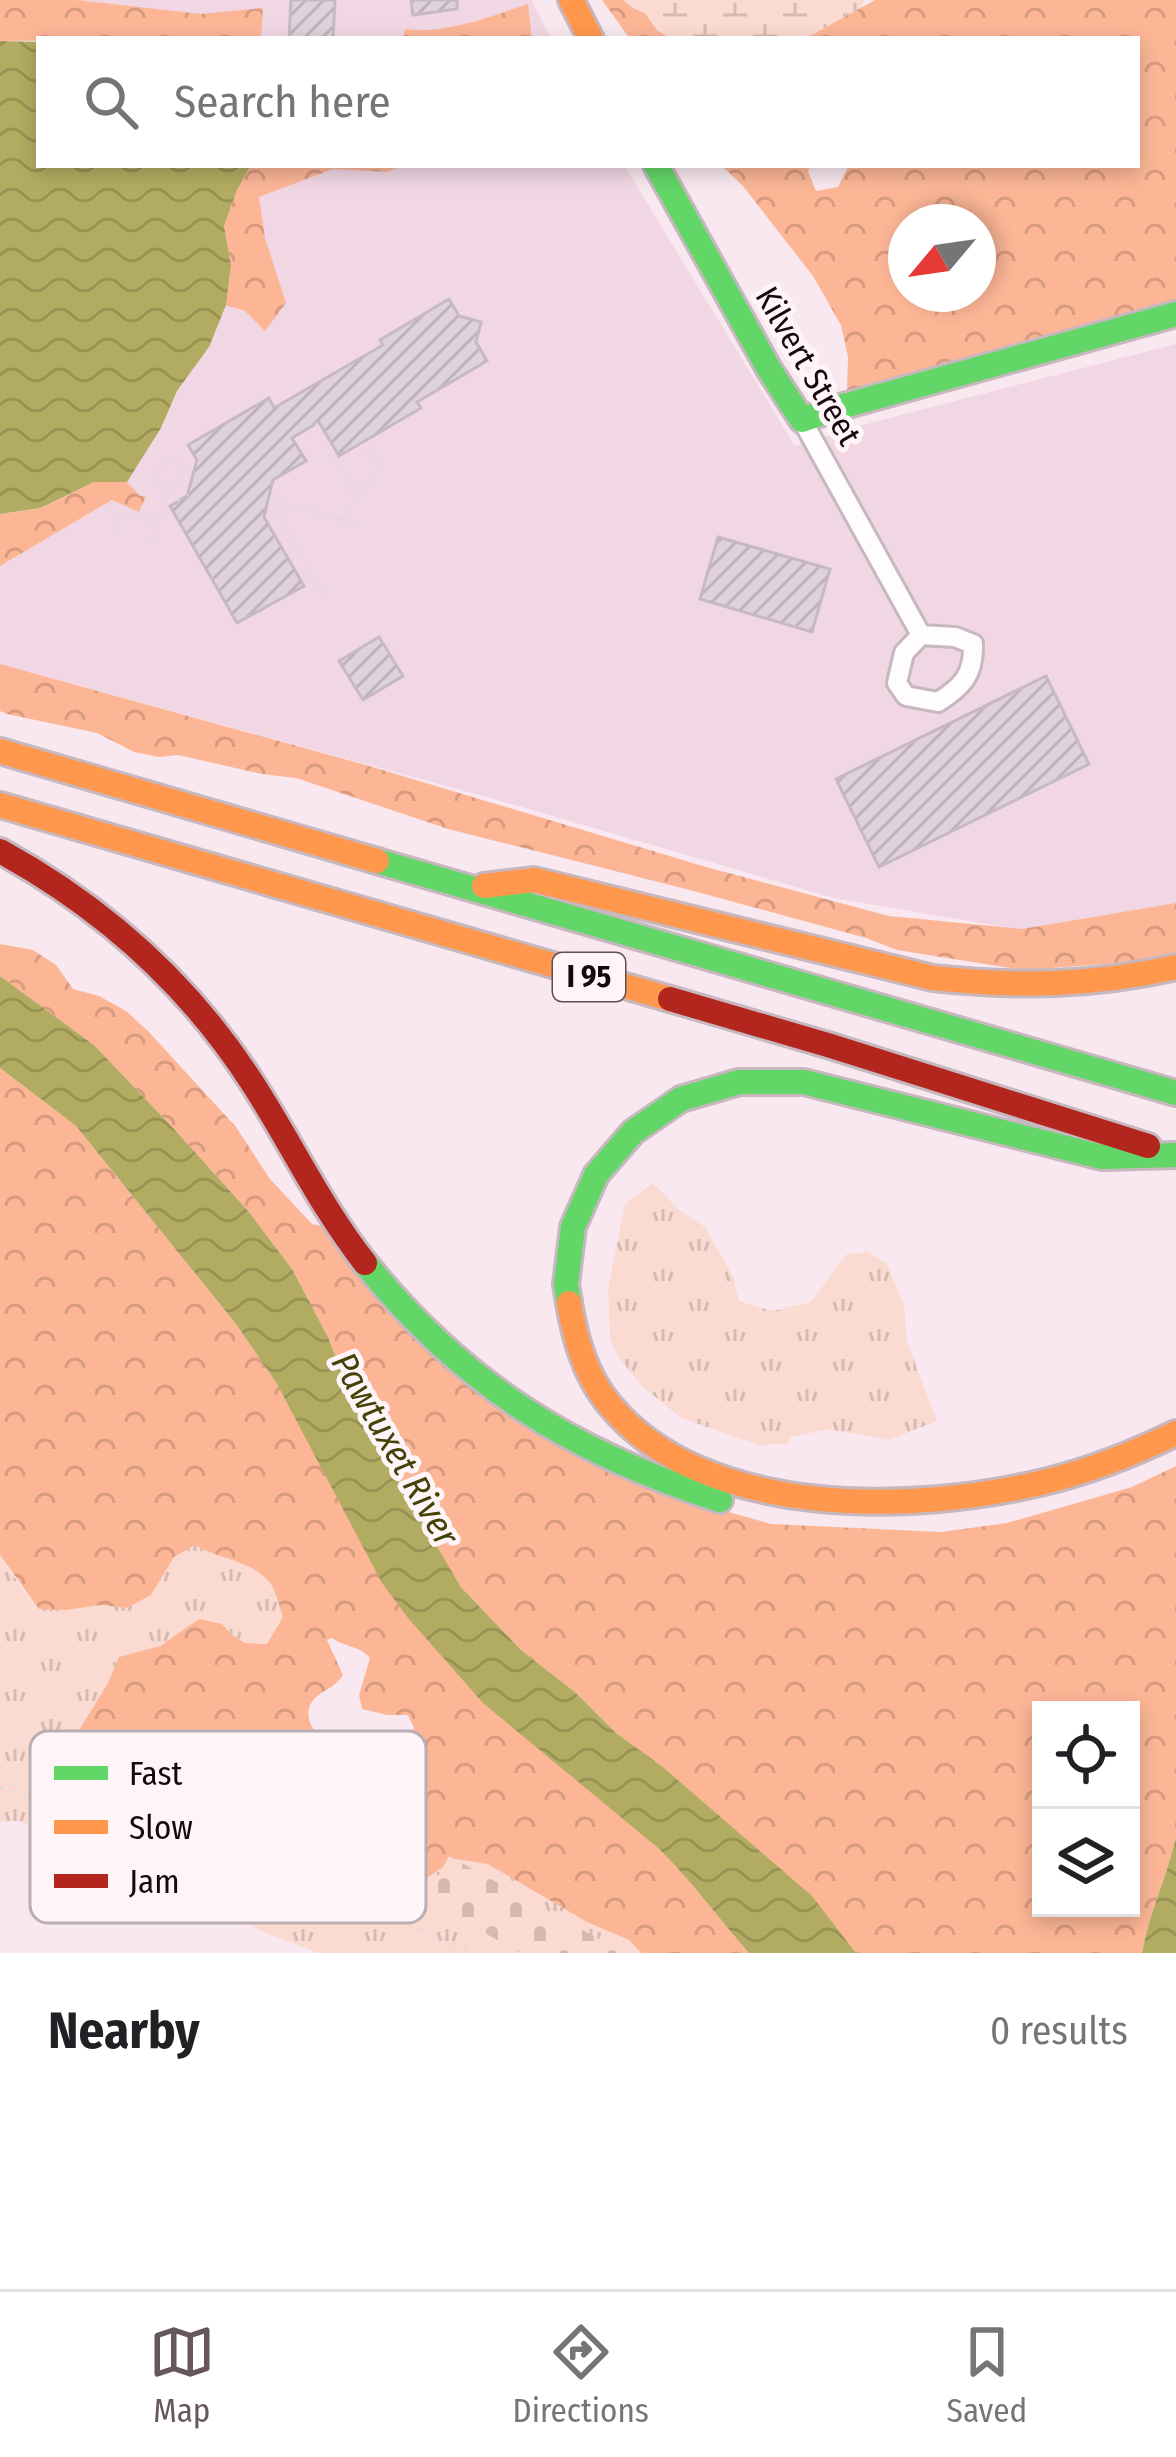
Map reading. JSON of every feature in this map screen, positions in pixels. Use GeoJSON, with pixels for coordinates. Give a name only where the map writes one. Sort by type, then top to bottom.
{"type":"FeatureCollection","features":[{"type":"Feature","properties":{"kind":"main road"},"geometry":{"type":"LineString","coordinates":[[571,0],[589,36]]}},
{"type":"Feature","properties":{"kind":"main road","name":"Kilvert Street"},"geometry":{"type":"LineString","coordinates":[[658,168],[802,420]]}},
{"type":"Feature","properties":{"kind":"main road"},"geometry":{"type":"LineString","coordinates":[[802,420],[1176,314]]}},
{"type":"Feature","properties":{"kind":"main road","name":"I 95"},"geometry":{"type":"LineString","coordinates":[[0,751],[1176,1093]]}},
{"type":"Feature","properties":{"kind":"main road","name":"I 95"},"geometry":{"type":"LineString","coordinates":[[0,805],[831,1046],[1176,1155]]}},
{"type":"Feature","properties":{"kind":"main road"},"geometry":{"type":"LineString","coordinates":[[0,851],[36,869],[140,948],[188,998],[242,1066],[351,1244],[389,1292],[461,1365],[523,1412],[586,1450],[652,1478],[732,1503],[810,1517],[888,1522],[964,1519],[1033,1507],[1099,1489],[1176,1457]]}},
{"type":"Feature","properties":{"kind":"main road"},"geometry":{"type":"LineString","coordinates":[[467,888],[534,880],[860,962],[968,983],[1071,984],[1176,967]]}},
{"type":"Feature","properties":{"kind":"main road"},"geometry":{"type":"LineString","coordinates":[[1176,1155],[1102,1157],[804,1082],[766,1078],[728,1082],[659,1110],[611,1154],[579,1211],[569,1251],[567,1294],[576,1339],[593,1381],[620,1418],[675,1461],[736,1482],[850,1500],[960,1497],[1059,1478],[1176,1433]]}},
{"type":"Feature","properties":{"kind":"street","name":"Kilvert Street"},"geometry":{"type":"LineString","coordinates":[[802,420],[921,635]]}},
{"type":"Feature","properties":{"kind":"street"},"geometry":{"type":"LineString","coordinates":[[921,635],[956,637],[973,644],[974,658],[962,688],[938,702],[906,696],[897,683],[904,653],[921,635]]}},
{"type":"Feature","properties":{"kind":"path"},"geometry":{"type":"LineString","coordinates":[[316,423],[358,497]]}},
{"type":"Feature","properties":{"kind":"path"},"geometry":{"type":"LineString","coordinates":[[342,520],[380,467],[364,441]]}},
{"type":"Feature","properties":{"kind":"path"},"geometry":{"type":"LineString","coordinates":[[170,461],[183,470],[183,478],[175,487],[166,487],[157,474],[170,461]]}},
{"type":"Feature","properties":{"kind":"path"},"geometry":{"type":"LineString","coordinates":[[183,478],[191,480]]}},
{"type":"Feature","properties":{"kind":"path"},"geometry":{"type":"LineString","coordinates":[[152,540],[166,487]]}},
{"type":"Feature","properties":{"kind":"path"},"geometry":{"type":"LineString","coordinates":[[163,500],[173,502],[188,494]]}},
{"type":"Feature","properties":{"kind":"path"},"geometry":{"type":"LineString","coordinates":[[268,500],[354,524]]}},
{"type":"Feature","properties":{"kind":"path"},"geometry":{"type":"LineString","coordinates":[[281,503],[279,519],[326,599]]}},
{"type":"Feature","properties":{"kind":"path"},"geometry":{"type":"LineString","coordinates":[[115,529],[120,512],[156,524]]}},
{"type":"Feature","properties":{"kind":"path"},"geometry":{"type":"LineString","coordinates":[[0,1788],[30,1796]]}},
{"type":"Feature","properties":{"kind":"path"},"geometry":{"type":"LineString","coordinates":[[407,1923],[472,1953]]}},
{"type":"Feature","properties":{"kind":"shaded area"},"geometry":{"type":"Polygon","coordinates":[[[0,0],[531,0],[550,36],[36,36],[0,0]]]}},
{"type":"Feature","properties":{"kind":"shaded area"},"geometry":{"type":"Polygon","coordinates":[[[250,168],[626,168],[795,446],[1176,344],[1176,910],[1046,934],[834,898],[0,664],[0,566],[112,500],[209,347],[250,168]]]}},
{"type":"Feature","properties":{"kind":"green space"},"geometry":{"type":"Polygon","coordinates":[[[0,0],[77,0],[201,14],[263,8],[261,36],[36,36],[36,41],[0,41],[0,0]]]}},
{"type":"Feature","properties":{"kind":"green space"},"geometry":{"type":"Polygon","coordinates":[[[602,0],[623,0],[645,13],[667,36],[628,36],[602,0]]]}},
{"type":"Feature","properties":{"kind":"green space"},"geometry":{"type":"Polygon","coordinates":[[[623,0],[864,0],[860,8],[809,36],[667,36],[645,13],[623,0]]]}},
{"type":"Feature","properties":{"kind":"green space"},"geometry":{"type":"Polygon","coordinates":[[[875,0],[1176,0],[1176,308],[847,393],[848,357],[841,325],[813,276],[724,168],[810,168],[816,191],[838,187],[848,168],[1140,168],[1140,36],[809,36],[875,0]]]}},
{"type":"Feature","properties":{"kind":"green space"},"geometry":{"type":"Polygon","coordinates":[[[528,4],[532,36],[404,36],[405,29],[451,27],[528,4]]]}},
{"type":"Feature","properties":{"kind":"green space"},"geometry":{"type":"Polygon","coordinates":[[[249,168],[396,168],[387,172],[333,169],[259,197],[265,238],[286,303],[265,331],[245,311],[226,305],[231,265],[224,226],[249,168]]]}},
{"type":"Feature","properties":{"kind":"green space"},"geometry":{"type":"Polygon","coordinates":[[[94,482],[127,482],[146,496],[139,512],[112,500],[0,566],[0,514],[42,508],[94,482]]]}},
{"type":"Feature","properties":{"kind":"green space"},"geometry":{"type":"Polygon","coordinates":[[[0,664],[889,916],[1022,929],[1176,903],[1176,959],[1023,970],[897,950],[694,891],[448,829],[296,778],[178,755],[134,752],[97,733],[7,714],[0,711],[0,664]]]}},
{"type":"Feature","properties":{"kind":"green space"},"geometry":{"type":"Polygon","coordinates":[[[0,944],[33,950],[56,965],[73,989],[126,1011],[236,1127],[270,1179],[312,1224],[322,1226],[336,1248],[647,1489],[771,1524],[941,1532],[1007,1523],[1132,1487],[1176,1466],[1176,1837],[1142,1953],[856,1953],[811,1896],[521,1650],[461,1587],[355,1409],[328,1337],[292,1269],[249,1212],[94,1045],[0,976],[0,944]]]}},
{"type":"Feature","properties":{"kind":"green space"},"geometry":{"type":"Polygon","coordinates":[[[0,1068],[76,1126],[236,1324],[277,1384],[749,1953],[641,1953],[629,1940],[587,1922],[488,1864],[455,1859],[426,1879],[426,1731],[413,1731],[408,1715],[362,1709],[359,1695],[370,1658],[332,1638],[327,1640],[343,1675],[314,1699],[308,1711],[315,1731],[78,1731],[119,1657],[160,1646],[199,1619],[222,1624],[245,1643],[267,1644],[283,1617],[273,1588],[248,1566],[195,1545],[174,1557],[151,1595],[127,1608],[39,1609],[0,1555],[0,1068]]]}},
{"type":"Feature","properties":{"kind":"green space"},"geometry":{"type":"Polygon","coordinates":[[[653,1183],[678,1209],[705,1227],[733,1277],[739,1301],[772,1311],[811,1302],[847,1254],[868,1252],[887,1264],[904,1305],[907,1342],[937,1421],[888,1440],[828,1429],[791,1437],[787,1445],[761,1446],[681,1418],[641,1385],[610,1338],[608,1289],[625,1204],[653,1183]]]}},
{"type":"Feature","properties":{"kind":"green space"},"geometry":{"type":"Polygon","coordinates":[[[195,1545],[258,1572],[273,1589],[284,1617],[267,1644],[245,1643],[222,1624],[199,1619],[160,1646],[119,1657],[78,1731],[30,1731],[30,1826],[20,1821],[0,1822],[0,1555],[25,1593],[66,1610],[101,1605],[127,1608],[151,1595],[174,1557],[195,1545]]]}},
{"type":"Feature","properties":{"kind":"green space"},"geometry":{"type":"Polygon","coordinates":[[[449,1856],[624,1953],[521,1953],[426,1898],[449,1856]]]}},
{"type":"Feature","properties":{"kind":"green space"},"geometry":{"type":"Polygon","coordinates":[[[455,1859],[488,1864],[587,1922],[629,1940],[641,1953],[319,1953],[248,1923],[426,1923],[426,1879],[455,1859]]]}},
{"type":"Feature","properties":{"kind":"water"},"geometry":{"type":"Polygon","coordinates":[[[0,41],[36,42],[36,168],[249,168],[224,226],[231,265],[226,305],[209,347],[177,391],[161,428],[127,482],[94,482],[41,508],[0,514],[0,41]]]}},
{"type":"Feature","properties":{"kind":"water"},"geometry":{"type":"Polygon","coordinates":[[[0,976],[94,1045],[249,1212],[292,1269],[328,1337],[356,1409],[461,1587],[521,1650],[812,1896],[856,1953],[749,1953],[658,1848],[483,1703],[408,1618],[382,1583],[277,1384],[236,1324],[76,1126],[0,1068],[0,976]]]}},
{"type":"Feature","properties":{"kind":"water"},"geometry":{"type":"Polygon","coordinates":[[[1176,1837],[1176,1953],[1142,1953],[1149,1924],[1176,1837]]]}},
{"type":"Feature","properties":{"kind":"building"},"geometry":{"type":"Polygon","coordinates":[[[291,0],[335,0],[333,36],[289,36],[291,0]]]}},
{"type":"Feature","properties":{"kind":"building"},"geometry":{"type":"Polygon","coordinates":[[[411,0],[457,0],[457,9],[413,15],[411,0]]]}},
{"type":"Feature","properties":{"kind":"building"},"geometry":{"type":"Polygon","coordinates":[[[449,299],[459,316],[481,322],[476,342],[487,361],[417,402],[421,408],[339,456],[319,422],[292,438],[306,461],[273,480],[264,517],[304,586],[237,623],[170,506],[187,496],[197,460],[188,445],[269,398],[274,408],[383,345],[380,340],[449,299]]]}},
{"type":"Feature","properties":{"kind":"building"},"geometry":{"type":"Polygon","coordinates":[[[718,537],[830,569],[812,632],[700,599],[718,537]]]}},
{"type":"Feature","properties":{"kind":"building"},"geometry":{"type":"Polygon","coordinates":[[[379,637],[403,676],[363,700],[339,661],[379,637]]]}},
{"type":"Feature","properties":{"kind":"building"},"geometry":{"type":"Polygon","coordinates":[[[1046,676],[1089,764],[879,867],[836,779],[1046,676]]]}},
{"type":"Feature","properties":{"kind":"traffic: fast"},"geometry":{"type":"LineString","coordinates":[[658,168],[802,420],[1176,314]]}},
{"type":"Feature","properties":{"kind":"traffic: fast"},"geometry":{"type":"LineString","coordinates":[[377,861],[1176,1093]]}},
{"type":"Feature","properties":{"kind":"traffic: fast"},"geometry":{"type":"LineString","coordinates":[[569,1303],[566,1284],[573,1227],[596,1175],[633,1132],[681,1099],[739,1082],[804,1082],[1102,1157],[1176,1155]]}},
{"type":"Feature","properties":{"kind":"traffic: fast"},"geometry":{"type":"LineString","coordinates":[[365,1263],[441,1344],[524,1409],[616,1460],[720,1500]]}},
{"type":"Feature","properties":{"kind":"traffic: slow"},"geometry":{"type":"LineString","coordinates":[[571,0],[589,36]]}},
{"type":"Feature","properties":{"kind":"traffic: slow"},"geometry":{"type":"LineString","coordinates":[[0,751],[377,861]]}},
{"type":"Feature","properties":{"kind":"traffic: slow"},"geometry":{"type":"LineString","coordinates":[[0,805],[670,999]]}},
{"type":"Feature","properties":{"kind":"traffic: slow"},"geometry":{"type":"LineString","coordinates":[[484,886],[534,880],[933,978],[1055,983],[1176,967]]}},
{"type":"Feature","properties":{"kind":"traffic: slow"},"geometry":{"type":"LineString","coordinates":[[569,1303],[582,1356],[609,1404],[650,1442],[699,1470],[755,1488],[876,1502],[995,1492],[1081,1472],[1176,1433]]}},
{"type":"Feature","properties":{"kind":"traffic: jam"},"geometry":{"type":"LineString","coordinates":[[0,851],[109,923],[201,1013],[253,1084],[365,1263]]}},
{"type":"Feature","properties":{"kind":"traffic: jam"},"geometry":{"type":"LineString","coordinates":[[670,999],[1148,1146]]}},
{"type":"Feature","properties":{"kind":"water label","name":"Pawtuxet River"},"geometry":{"type":"Point","coordinates":[395,1449]}}]}
